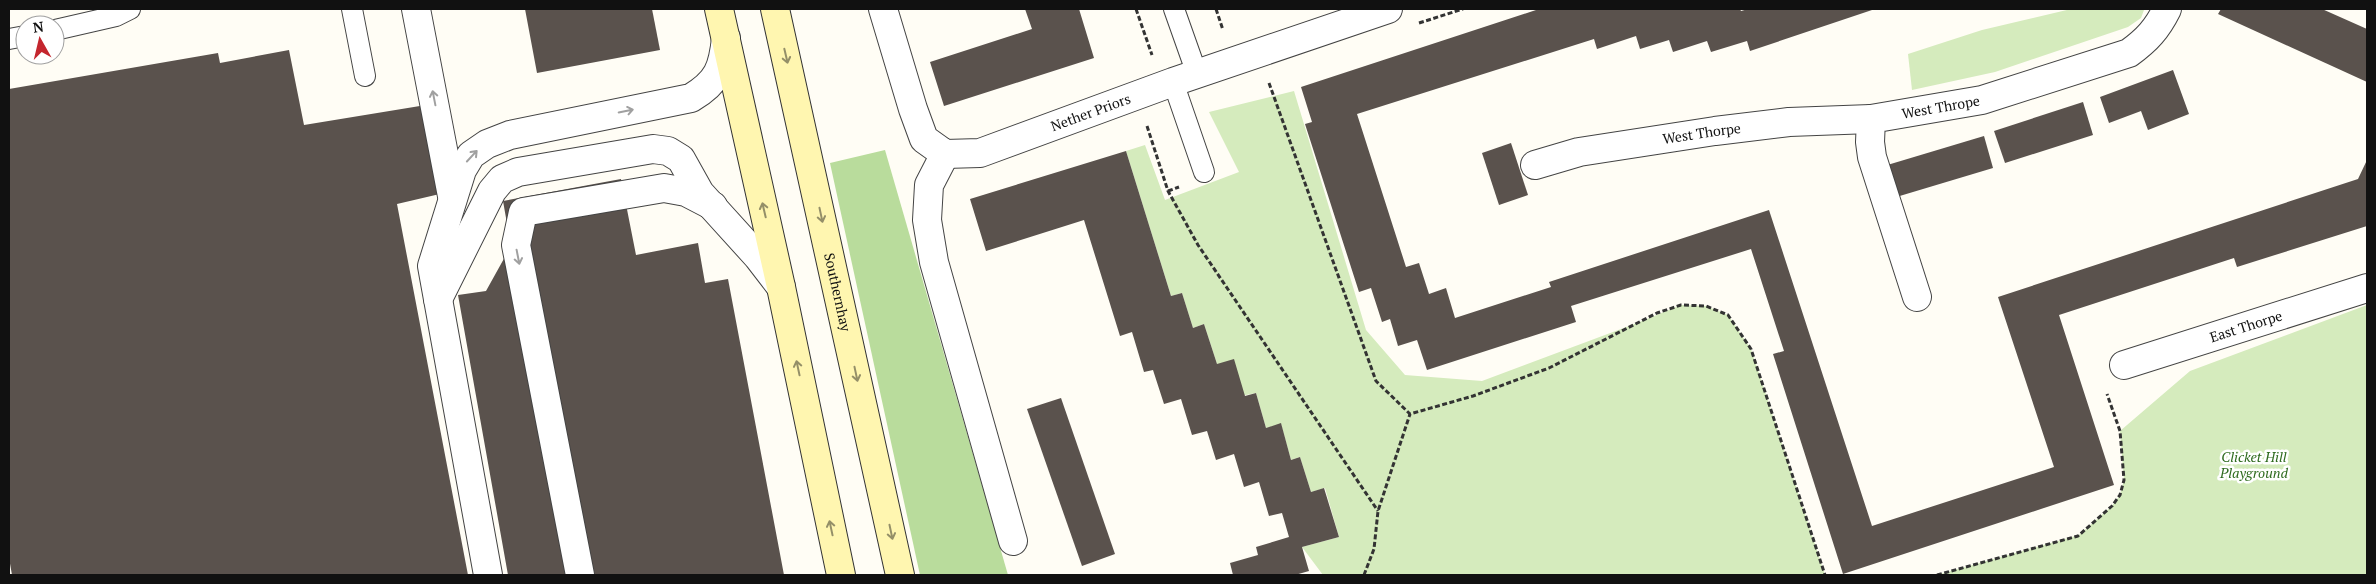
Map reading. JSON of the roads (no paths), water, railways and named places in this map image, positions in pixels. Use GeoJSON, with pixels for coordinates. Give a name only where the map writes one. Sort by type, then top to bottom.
{"type":"FeatureCollection","features":[{"type":"Feature","properties":{"kind":"street"},"geometry":{"type":"LineString","coordinates":[[416,9],[452,198]]}},
{"type":"Feature","properties":{"kind":"street"},"geometry":{"type":"LineString","coordinates":[[718,9],[781,287],[841,575]]}},
{"type":"Feature","properties":{"kind":"street","name":"Southernhay"},"geometry":{"type":"LineString","coordinates":[[775,9],[900,575]]}},
{"type":"Feature","properties":{"kind":"street"},"geometry":{"type":"LineString","coordinates":[[883,9],[924,139],[945,154],[929,185],[926,220],[934,262],[1013,541]]}},
{"type":"Feature","properties":{"kind":"street","name":"Nether Priors"},"geometry":{"type":"LineString","coordinates":[[945,154],[980,153],[1183,86],[1388,9]]}},
{"type":"Feature","properties":{"kind":"street","name":"West Thrope"},"geometry":{"type":"LineString","coordinates":[[1871,119],[1982,100],[2129,53],[2148,40],[2159,26],[2167,9]]}},
{"type":"Feature","properties":{"kind":"street"},"geometry":{"type":"LineString","coordinates":[[488,575],[432,266],[462,170],[471,155],[487,144],[518,133],[691,98],[703,91],[716,79],[724,61],[726,38]]}},
{"type":"Feature","properties":{"kind":"street"},"geometry":{"type":"LineString","coordinates":[[1871,119],[1870,142],[1872,157],[1916,298]]}},
{"type":"Feature","properties":{"kind":"street","name":"West Thorpe"},"geometry":{"type":"LineString","coordinates":[[1535,165],[1580,152],[1715,131],[1789,122],[1871,119]]}},
{"type":"Feature","properties":{"kind":"street"},"geometry":{"type":"LineString","coordinates":[[438,299],[492,192],[502,179],[518,172],[653,149],[668,151],[681,159],[700,193],[758,257],[781,287]]}},
{"type":"Feature","properties":{"kind":"street"},"geometry":{"type":"LineString","coordinates":[[580,575],[516,245],[520,230],[679,203],[713,206]]}},
{"type":"Feature","properties":{"kind":"street","name":"East Thorpe"},"geometry":{"type":"LineString","coordinates":[[2124,364],[2367,288]]}},
{"type":"Feature","properties":{"kind":"lane"},"geometry":{"type":"LineString","coordinates":[[65,28],[116,16],[130,9]]}},
{"type":"Feature","properties":{"kind":"lane"},"geometry":{"type":"LineString","coordinates":[[352,9],[365,76]]}},
{"type":"Feature","properties":{"kind":"lane"},"geometry":{"type":"LineString","coordinates":[[1174,9],[1183,86],[1204,172]]}},
{"type":"Feature","properties":{"kind":"park label","name":"Clicket Hill Playground"},"geometry":{"type":"Point","coordinates":[2254,466]}}]}
